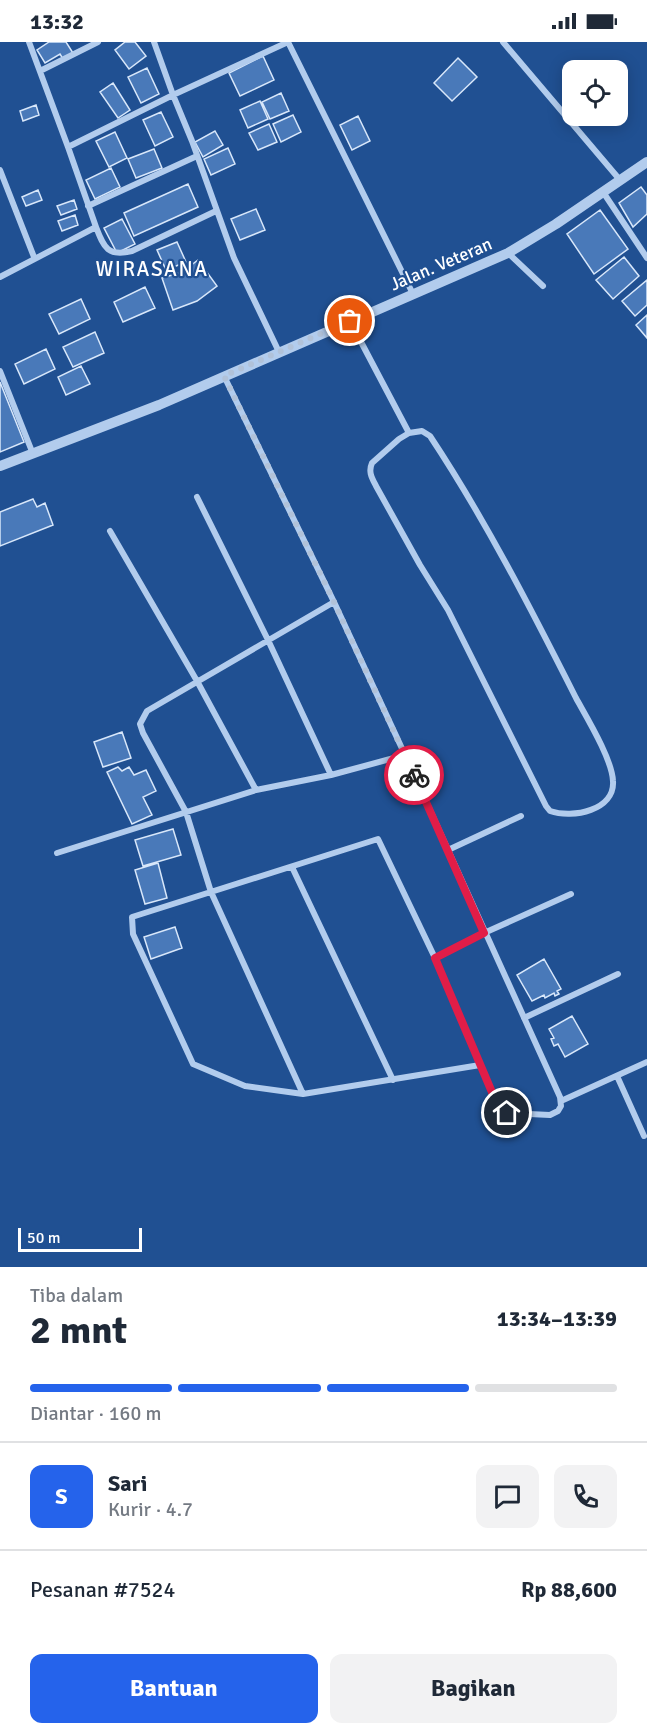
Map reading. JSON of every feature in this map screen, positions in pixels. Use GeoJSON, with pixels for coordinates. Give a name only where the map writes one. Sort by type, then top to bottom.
{"type":"FeatureCollection","features":[{"type":"Feature","properties":{"kind":"street"},"geometry":{"type":"LineString","coordinates":[[29,42],[96,227],[102,242],[109,251],[119,254],[132,251],[216,211]]}},
{"type":"Feature","properties":{"kind":"street"},"geometry":{"type":"LineString","coordinates":[[40,71],[99,42]]}},
{"type":"Feature","properties":{"kind":"street"},"geometry":{"type":"LineString","coordinates":[[154,42],[234,258],[279,352]]}},
{"type":"Feature","properties":{"kind":"street"},"geometry":{"type":"LineString","coordinates":[[68,147],[288,42],[413,294]]}},
{"type":"Feature","properties":{"kind":"street"},"geometry":{"type":"LineString","coordinates":[[503,42],[620,180]]}},
{"type":"Feature","properties":{"kind":"street"},"geometry":{"type":"LineString","coordinates":[[88,206],[197,156]]}},
{"type":"Feature","properties":{"kind":"street","name":"Jalan. Veteran"},"geometry":{"type":"LineString","coordinates":[[0,466],[159,405],[508,253],[647,162]]}},
{"type":"Feature","properties":{"kind":"street"},"geometry":{"type":"LineString","coordinates":[[0,170],[34,257]]}},
{"type":"Feature","properties":{"kind":"street"},"geometry":{"type":"LineString","coordinates":[[603,192],[647,258]]}},
{"type":"Feature","properties":{"kind":"street"},"geometry":{"type":"LineString","coordinates":[[0,277],[34,257],[96,227]]}},
{"type":"Feature","properties":{"kind":"street"},"geometry":{"type":"LineString","coordinates":[[508,253],[543,286]]}},
{"type":"Feature","properties":{"kind":"street"},"geometry":{"type":"LineString","coordinates":[[350,321],[409,433]]}},
{"type":"Feature","properties":{"kind":"street"},"geometry":{"type":"LineString","coordinates":[[0,371],[33,454]]}},
{"type":"Feature","properties":{"kind":"street"},"geometry":{"type":"LineString","coordinates":[[224,376],[334,602],[405,755],[561,1101],[561,1106],[558,1111],[550,1114],[507,1113],[497,1104],[435,958],[378,839],[132,917],[132,934],[193,1064],[245,1086],[303,1094],[480,1065]]}},
{"type":"Feature","properties":{"kind":"street"},"geometry":{"type":"LineString","coordinates":[[422,431],[427,433],[443,455],[536,619],[603,749],[613,777],[613,789],[609,798],[594,809],[567,815],[550,811],[546,806],[448,610],[420,565],[371,476],[372,463],[409,433],[422,431]]}},
{"type":"Feature","properties":{"kind":"street"},"geometry":{"type":"LineString","coordinates":[[197,497],[268,640],[331,775]]}},
{"type":"Feature","properties":{"kind":"street"},"geometry":{"type":"LineString","coordinates":[[110,531],[197,681],[256,790]]}},
{"type":"Feature","properties":{"kind":"street"},"geometry":{"type":"LineString","coordinates":[[303,1094],[210,892],[186,812],[140,724],[147,711],[334,602]]}},
{"type":"Feature","properties":{"kind":"street"},"geometry":{"type":"LineString","coordinates":[[57,853],[256,790],[331,775],[405,755]]}},
{"type":"Feature","properties":{"kind":"street"},"geometry":{"type":"LineString","coordinates":[[448,850],[521,816]]}},
{"type":"Feature","properties":{"kind":"street"},"geometry":{"type":"LineString","coordinates":[[292,867],[393,1080]]}},
{"type":"Feature","properties":{"kind":"street"},"geometry":{"type":"LineString","coordinates":[[435,958],[571,894]]}},
{"type":"Feature","properties":{"kind":"street"},"geometry":{"type":"LineString","coordinates":[[524,1018],[618,974]]}},
{"type":"Feature","properties":{"kind":"street"},"geometry":{"type":"LineString","coordinates":[[561,1101],[647,1062]]}},
{"type":"Feature","properties":{"kind":"street"},"geometry":{"type":"LineString","coordinates":[[617,1076],[644,1136]]}},
{"type":"Feature","properties":{"kind":"building"},"geometry":{"type":"Polygon","coordinates":[[[49,42],[66,42],[73,53],[63,59],[60,54],[45,63],[37,50],[49,42]]]}},
{"type":"Feature","properties":{"kind":"building"},"geometry":{"type":"Polygon","coordinates":[[[125,42],[135,42],[146,56],[129,69],[115,50],[125,42]]]}},
{"type":"Feature","properties":{"kind":"building"},"geometry":{"type":"Polygon","coordinates":[[[263,56],[274,80],[240,96],[229,73],[263,56]]]}},
{"type":"Feature","properties":{"kind":"building"},"geometry":{"type":"Polygon","coordinates":[[[458,58],[477,77],[452,101],[434,83],[458,58]]]}},
{"type":"Feature","properties":{"kind":"building"},"geometry":{"type":"Polygon","coordinates":[[[147,68],[159,94],[141,103],[128,77],[147,68]]]}},
{"type":"Feature","properties":{"kind":"building"},"geometry":{"type":"Polygon","coordinates":[[[113,83],[130,110],[118,118],[100,92],[113,83]]]}},
{"type":"Feature","properties":{"kind":"building"},"geometry":{"type":"Polygon","coordinates":[[[281,93],[289,111],[270,119],[262,102],[281,93]]]}},
{"type":"Feature","properties":{"kind":"building"},"geometry":{"type":"Polygon","coordinates":[[[260,101],[268,119],[248,128],[240,110],[260,101]]]}},
{"type":"Feature","properties":{"kind":"building"},"geometry":{"type":"Polygon","coordinates":[[[36,105],[39,115],[23,121],[20,111],[36,105]]]}},
{"type":"Feature","properties":{"kind":"building"},"geometry":{"type":"Polygon","coordinates":[[[161,112],[173,137],[155,146],[143,120],[161,112]]]}},
{"type":"Feature","properties":{"kind":"building"},"geometry":{"type":"Polygon","coordinates":[[[293,115],[301,132],[281,142],[273,124],[293,115]]]}},
{"type":"Feature","properties":{"kind":"building"},"geometry":{"type":"Polygon","coordinates":[[[358,116],[370,141],[352,150],[340,125],[358,116]]]}},
{"type":"Feature","properties":{"kind":"building"},"geometry":{"type":"Polygon","coordinates":[[[269,124],[277,142],[258,150],[249,133],[269,124]]]}},
{"type":"Feature","properties":{"kind":"building"},"geometry":{"type":"Polygon","coordinates":[[[215,131],[223,145],[203,157],[195,142],[215,131]]]}},
{"type":"Feature","properties":{"kind":"building"},"geometry":{"type":"Polygon","coordinates":[[[115,132],[127,158],[109,167],[96,141],[115,132]]]}},
{"type":"Feature","properties":{"kind":"building"},"geometry":{"type":"Polygon","coordinates":[[[228,148],[235,164],[211,175],[204,159],[228,148]]]}},
{"type":"Feature","properties":{"kind":"building"},"geometry":{"type":"Polygon","coordinates":[[[154,149],[162,168],[136,178],[128,159],[154,149]]]}},
{"type":"Feature","properties":{"kind":"building"},"geometry":{"type":"Polygon","coordinates":[[[111,168],[120,187],[95,199],[86,180],[111,168]]]}},
{"type":"Feature","properties":{"kind":"building"},"geometry":{"type":"Polygon","coordinates":[[[188,184],[198,207],[134,236],[124,213],[188,184]]]}},
{"type":"Feature","properties":{"kind":"building"},"geometry":{"type":"Polygon","coordinates":[[[641,187],[647,195],[647,214],[633,227],[619,203],[641,187]]]}},
{"type":"Feature","properties":{"kind":"building"},"geometry":{"type":"Polygon","coordinates":[[[38,190],[42,200],[26,206],[22,197],[38,190]]]}},
{"type":"Feature","properties":{"kind":"building"},"geometry":{"type":"Polygon","coordinates":[[[74,200],[77,209],[61,215],[57,206],[74,200]]]}},
{"type":"Feature","properties":{"kind":"building"},"geometry":{"type":"Polygon","coordinates":[[[256,209],[265,230],[240,240],[231,219],[256,209]]]}},
{"type":"Feature","properties":{"kind":"building"},"geometry":{"type":"Polygon","coordinates":[[[600,210],[628,249],[594,274],[567,234],[600,210]]]}},
{"type":"Feature","properties":{"kind":"building"},"geometry":{"type":"Polygon","coordinates":[[[75,215],[78,225],[62,231],[58,221],[75,215]]]}},
{"type":"Feature","properties":{"kind":"building"},"geometry":{"type":"Polygon","coordinates":[[[122,219],[135,244],[117,253],[104,228],[122,219]]]}},
{"type":"Feature","properties":{"kind":"building"},"geometry":{"type":"Polygon","coordinates":[[[177,242],[186,262],[166,270],[157,250],[177,242]]]}},
{"type":"Feature","properties":{"kind":"building"},"geometry":{"type":"Polygon","coordinates":[[[624,257],[639,276],[613,299],[596,280],[624,257]]]}},
{"type":"Feature","properties":{"kind":"building"},"geometry":{"type":"Polygon","coordinates":[[[198,260],[217,286],[197,301],[173,310],[162,278],[182,272],[198,260]]]}},
{"type":"Feature","properties":{"kind":"building"},"geometry":{"type":"Polygon","coordinates":[[[647,280],[647,305],[635,316],[622,301],[647,280]]]}},
{"type":"Feature","properties":{"kind":"building"},"geometry":{"type":"Polygon","coordinates":[[[145,287],[155,308],[123,322],[114,302],[145,287]]]}},
{"type":"Feature","properties":{"kind":"building"},"geometry":{"type":"Polygon","coordinates":[[[81,299],[90,319],[59,334],[49,314],[81,299]]]}},
{"type":"Feature","properties":{"kind":"building"},"geometry":{"type":"Polygon","coordinates":[[[647,315],[647,338],[636,325],[647,315]]]}},
{"type":"Feature","properties":{"kind":"building"},"geometry":{"type":"Polygon","coordinates":[[[95,332],[104,353],[73,367],[63,347],[95,332]]]}},
{"type":"Feature","properties":{"kind":"building"},"geometry":{"type":"Polygon","coordinates":[[[46,349],[55,369],[24,384],[15,364],[46,349]]]}},
{"type":"Feature","properties":{"kind":"building"},"geometry":{"type":"Polygon","coordinates":[[[81,366],[90,384],[66,395],[58,377],[81,366]]]}},
{"type":"Feature","properties":{"kind":"building"},"geometry":{"type":"Polygon","coordinates":[[[0,382],[24,442],[0,452],[0,382]]]}},
{"type":"Feature","properties":{"kind":"building"},"geometry":{"type":"Polygon","coordinates":[[[33,499],[37,507],[45,503],[53,525],[0,546],[0,512],[33,499]]]}},
{"type":"Feature","properties":{"kind":"building"},"geometry":{"type":"Polygon","coordinates":[[[122,732],[131,758],[103,767],[94,742],[122,732]]]}},
{"type":"Feature","properties":{"kind":"building"},"geometry":{"type":"Polygon","coordinates":[[[118,767],[122,771],[129,767],[134,775],[146,770],[156,791],[143,797],[152,815],[132,824],[107,772],[118,767]]]}},
{"type":"Feature","properties":{"kind":"building"},"geometry":{"type":"Polygon","coordinates":[[[173,829],[181,855],[143,866],[135,840],[173,829]]]}},
{"type":"Feature","properties":{"kind":"building"},"geometry":{"type":"Polygon","coordinates":[[[158,863],[167,898],[145,904],[135,870],[158,863]]]}},
{"type":"Feature","properties":{"kind":"building"},"geometry":{"type":"Polygon","coordinates":[[[175,927],[182,948],[151,959],[144,937],[175,927]]]}},
{"type":"Feature","properties":{"kind":"building"},"geometry":{"type":"Polygon","coordinates":[[[544,959],[561,989],[555,996],[554,993],[545,998],[544,995],[532,1001],[517,975],[544,959]]]}},
{"type":"Feature","properties":{"kind":"building"},"geometry":{"type":"Polygon","coordinates":[[[572,1016],[588,1044],[565,1057],[558,1044],[554,1046],[551,1039],[554,1038],[549,1029],[572,1016]]]}},
{"type":"Feature","properties":{"kind":"way so far"},"geometry":{"type":"LineString","coordinates":[[350,321],[224,376],[334,602],[414,775]]}},
{"type":"Feature","properties":{"kind":"district","name":"WIRASANA"},"geometry":{"type":"Point","coordinates":[152,269]}},
{"type":"Feature","properties":{"kind":"route"},"geometry":{"type":"LineString","coordinates":[[414,775],[484,933],[435,958],[497,1104],[507,1113]]}}]}
